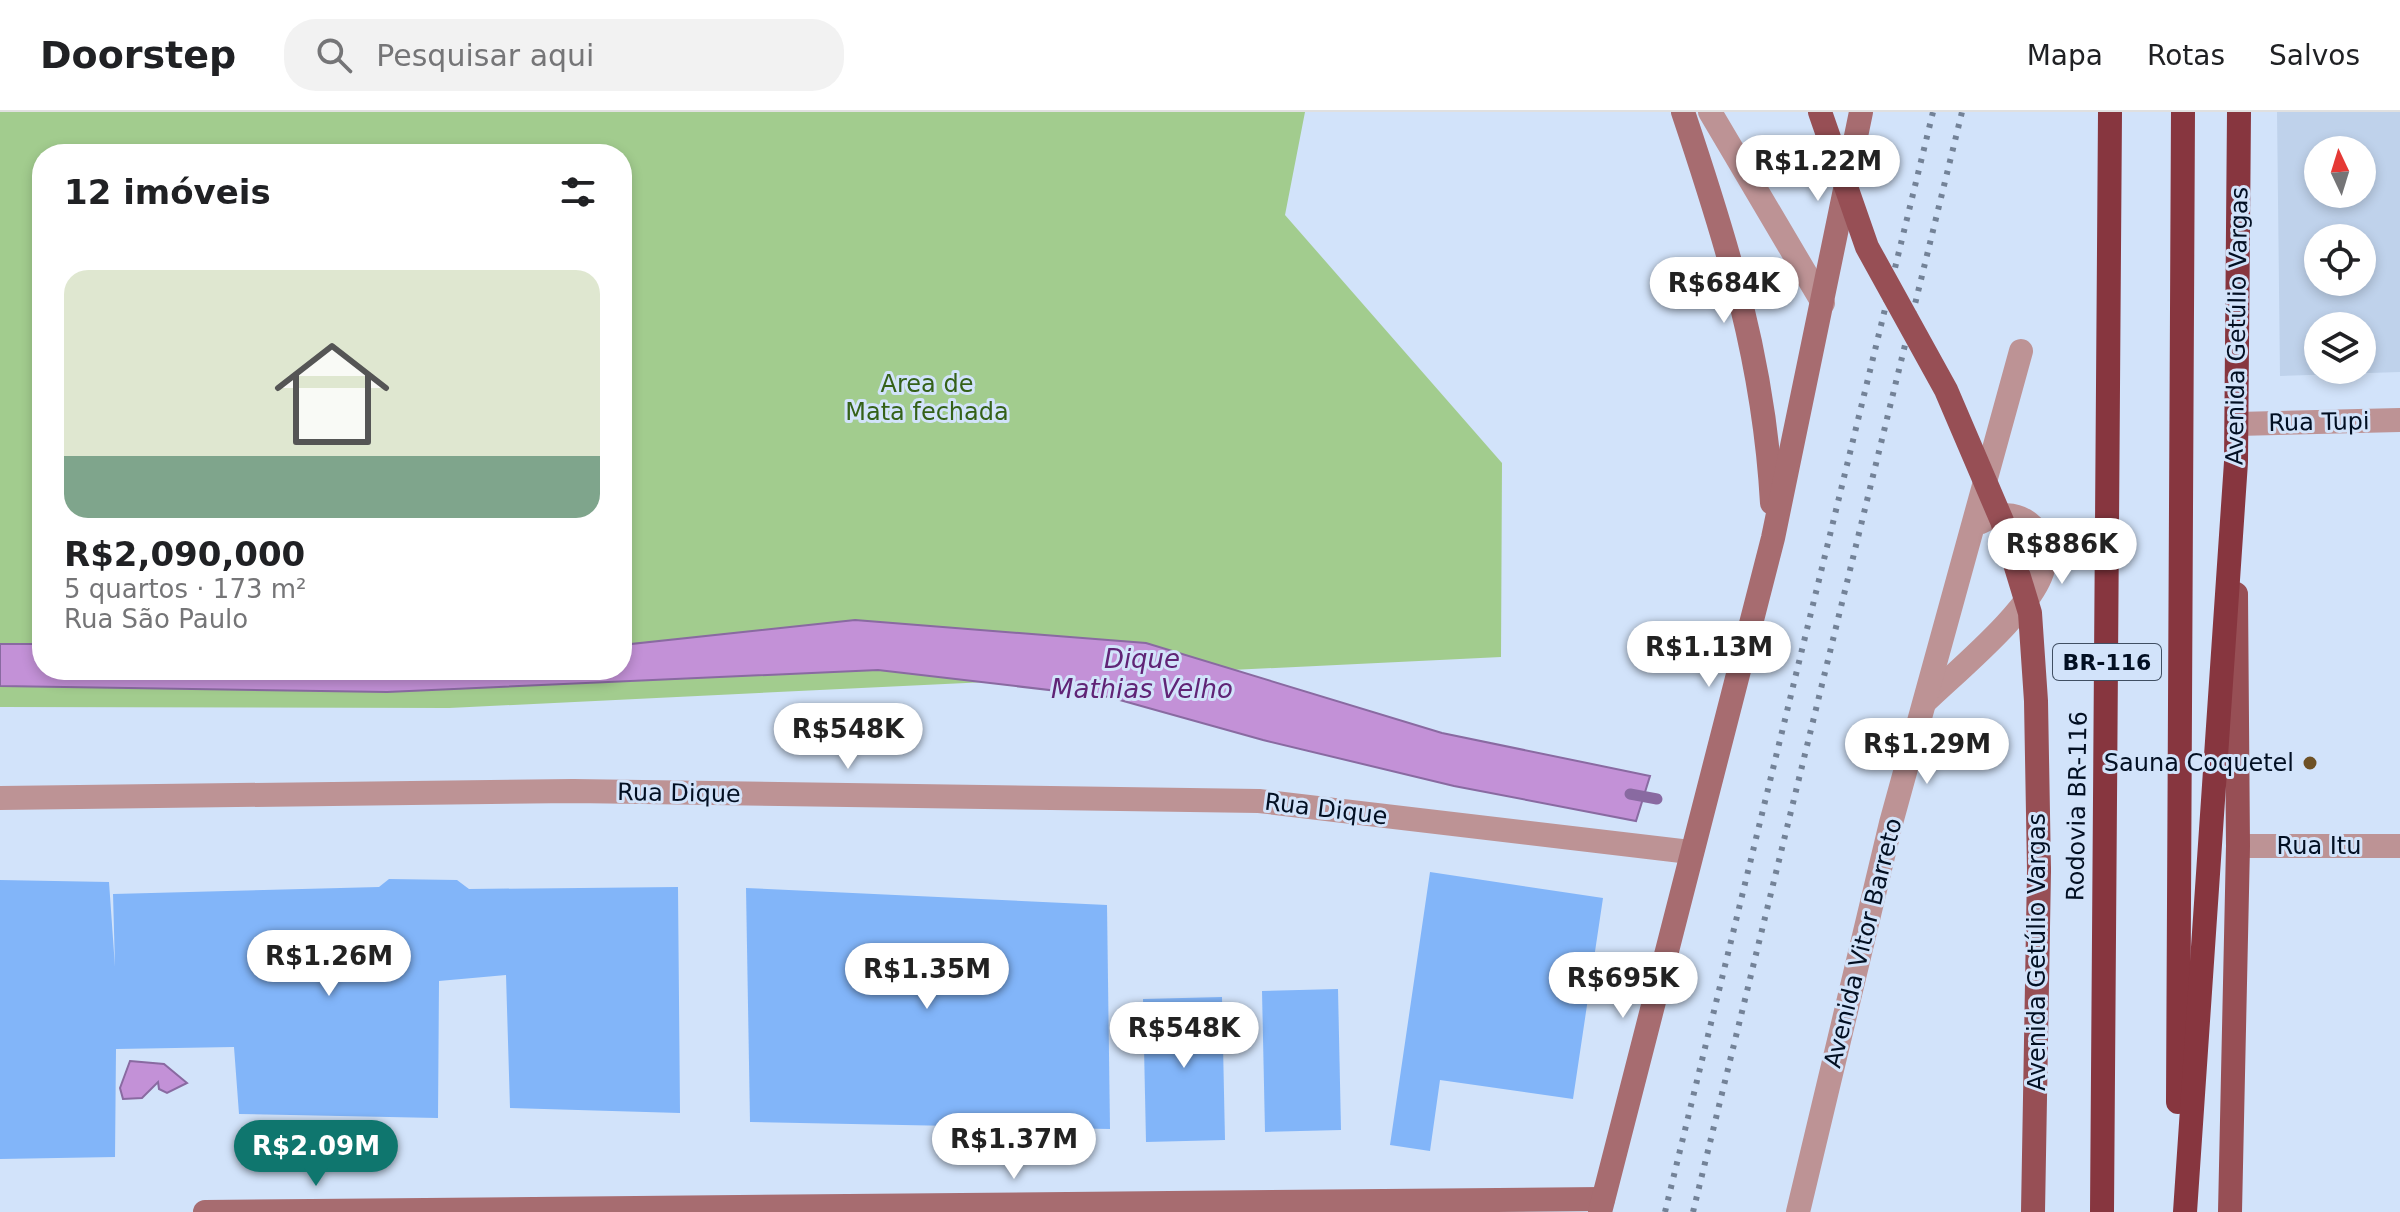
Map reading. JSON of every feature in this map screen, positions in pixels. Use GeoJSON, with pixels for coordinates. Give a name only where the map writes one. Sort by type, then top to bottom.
{"type":"FeatureCollection","features":[{"type":"Feature","properties":{"kind":"highway","name":"Rodovia BR-116"},"geometry":{"type":"LineString","coordinates":[[2102,1212],[2110,112]]}},
{"type":"Feature","properties":{"kind":"highway","name":"BR-116"},"geometry":{"type":"LineString","coordinates":[[2177,1212],[2183,112]]}},
{"type":"Feature","properties":{"kind":"highway","name":"Avenida Getúlio Vargas"},"geometry":{"type":"LineString","coordinates":[[2236,462],[2239,112]]}},
{"type":"Feature","properties":{"kind":"highway"},"geometry":{"type":"LineString","coordinates":[[2185,1212],[2236,462]]}},
{"type":"Feature","properties":{"kind":"main road"},"geometry":{"type":"LineString","coordinates":[[1683,112],[1749,324],[1763,399],[1773,538]]}},
{"type":"Feature","properties":{"kind":"main road","name":"Avenida Getúlio Vargas"},"geometry":{"type":"LineString","coordinates":[[1820,112],[1867,247],[1946,390],[2002,521],[2030,613],[2036,701],[2039,870],[2033,1212]]}},
{"type":"Feature","properties":{"kind":"main road"},"geometry":{"type":"LineString","coordinates":[[205,1212],[1602,1206],[1690,852],[1773,538],[1861,112]]}},
{"type":"Feature","properties":{"kind":"main road","name":"Avenida Getúlio Vargas"},"geometry":{"type":"LineString","coordinates":[[2230,1212],[2238,846],[2236,462]]}},
{"type":"Feature","properties":{"kind":"street"},"geometry":{"type":"LineString","coordinates":[[1710,112],[1823,303]]}},
{"type":"Feature","properties":{"kind":"street","name":"Avenida Vitor Barreto"},"geometry":{"type":"LineString","coordinates":[[1798,1212],[1891,823],[2021,351]]}},
{"type":"Feature","properties":{"kind":"street","name":"Rua Tupi"},"geometry":{"type":"LineString","coordinates":[[2237,424],[2400,420]]}},
{"type":"Feature","properties":{"kind":"street"},"geometry":{"type":"LineString","coordinates":[[1924,703],[2017,612],[2033,591],[2043,570],[2046,550],[2037,529],[2022,517],[2010,513],[1988,518],[1973,527]]}},
{"type":"Feature","properties":{"kind":"street","name":"Rua Dique"},"geometry":{"type":"LineString","coordinates":[[0,798],[573,791],[1259,801],[1690,852]]}},
{"type":"Feature","properties":{"kind":"street","name":"Rua Itu"},"geometry":{"type":"LineString","coordinates":[[2238,846],[2400,846]]}},
{"type":"Feature","properties":{"kind":"shaded area"},"geometry":{"type":"Polygon","coordinates":[[[2277,112],[2400,112],[2400,372],[2376,373],[2376,312],[2304,312],[2304,375],[2280,376],[2277,112]]]}},
{"type":"Feature","properties":{"kind":"green space","name":"Area de Mata fechada"},"geometry":{"type":"Polygon","coordinates":[[[0,112],[1305,112],[1285,215],[1502,463],[1501,657],[449,708],[0,707],[0,112]]]}},
{"type":"Feature","properties":{"kind":"water","name":"Dique Mathias Velho"},"geometry":{"type":"Polygon","coordinates":[[[855,620],[1146,643],[1442,733],[1650,776],[1636,821],[1454,786],[1263,740],[1109,697],[878,670],[387,692],[0,686],[0,644],[32,644],[32,680],[632,680],[632,644],[855,620]]]}},
{"type":"Feature","properties":{"kind":"water"},"geometry":{"type":"Polygon","coordinates":[[[130,1061],[164,1064],[187,1083],[167,1093],[159,1089],[158,1082],[142,1098],[123,1099],[120,1088],[130,1061]]]}},
{"type":"Feature","properties":{"kind":"building"},"geometry":{"type":"Polygon","coordinates":[[[1430,872],[1603,898],[1573,1099],[1440,1080],[1430,1151],[1390,1145],[1430,872]]]}},
{"type":"Feature","properties":{"kind":"building"},"geometry":{"type":"Polygon","coordinates":[[[389,879],[457,880],[469,889],[678,887],[680,1113],[510,1108],[506,975],[439,981],[438,1118],[239,1114],[234,1047],[116,1049],[115,1157],[0,1159],[0,880],[109,882],[115,967],[113,894],[379,887],[389,879]]]}},
{"type":"Feature","properties":{"kind":"building"},"geometry":{"type":"Polygon","coordinates":[[[746,888],[1107,905],[1110,1129],[750,1122],[746,888]]]}},
{"type":"Feature","properties":{"kind":"building"},"geometry":{"type":"Polygon","coordinates":[[[1338,989],[1341,1130],[1265,1132],[1262,991],[1338,989]]]}},
{"type":"Feature","properties":{"kind":"building"},"geometry":{"type":"Polygon","coordinates":[[[1222,997],[1225,1140],[1146,1142],[1143,999],[1222,997]]]}},
{"type":"Feature","properties":{"kind":"waterway","name":"Dique Mathias Velho"},"geometry":{"type":"LineString","coordinates":[[1630,794],[1657,799]]}},
{"type":"Feature","properties":{"kind":"railway"},"geometry":{"type":"LineString","coordinates":[[1665,1212],[1933,112]]}},
{"type":"Feature","properties":{"kind":"railway"},"geometry":{"type":"LineString","coordinates":[[1693,1212],[1962,112]]}},
{"type":"Feature","properties":{"kind":"place","name":"Sauna Coquetel"},"geometry":{"type":"Point","coordinates":[2310,763]}}]}
